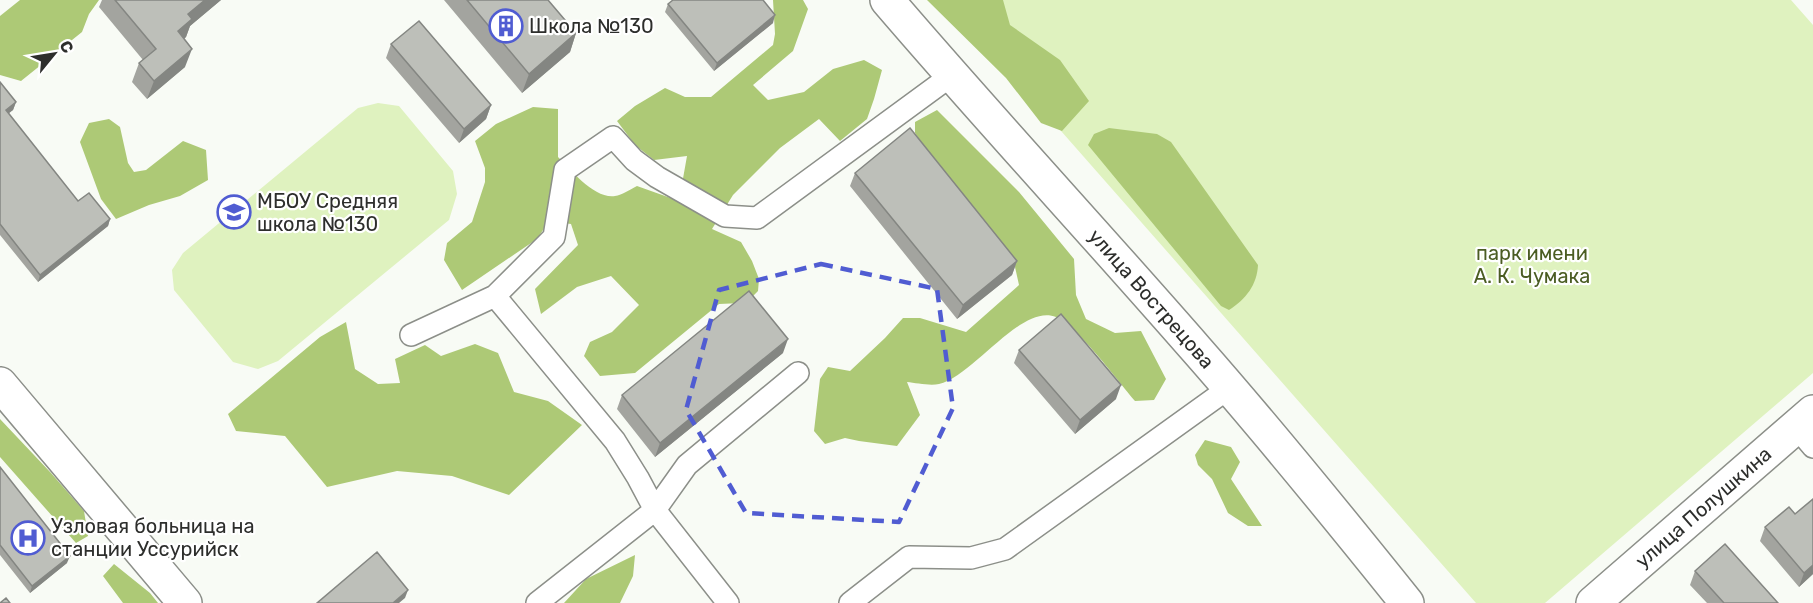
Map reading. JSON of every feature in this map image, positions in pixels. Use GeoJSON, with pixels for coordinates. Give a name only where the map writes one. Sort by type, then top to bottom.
{"type":"FeatureCollection","features":[{"type":"Feature","properties":{"kind":"street","name":"улица Вострецова"},"geometry":{"type":"LineString","coordinates":[[887,0],[1229,388],[1407,603]]}},
{"type":"Feature","properties":{"kind":"street"},"geometry":{"type":"LineString","coordinates":[[0,384],[185,603]]}},
{"type":"Feature","properties":{"kind":"street","name":"улица Полушкина"},"geometry":{"type":"LineString","coordinates":[[1593,603],[1807,429]]}},
{"type":"Feature","properties":{"kind":"lane"},"geometry":{"type":"LineString","coordinates":[[411,335],[495,296],[554,237],[565,170],[613,137],[634,160],[657,177],[725,216],[758,218],[952,75]]}},
{"type":"Feature","properties":{"kind":"lane"},"geometry":{"type":"LineString","coordinates":[[495,296],[615,441],[655,510],[728,603]]}},
{"type":"Feature","properties":{"kind":"lane"},"geometry":{"type":"LineString","coordinates":[[537,603],[655,510],[687,465],[798,373]]}},
{"type":"Feature","properties":{"kind":"lane"},"geometry":{"type":"LineString","coordinates":[[850,603],[909,557],[971,558],[1005,549],[1229,388]]}},
{"type":"Feature","properties":{"kind":"highlighted area"},"geometry":{"type":"Polygon","coordinates":[[[821,264],[937,289],[953,408],[899,522],[746,513],[686,410],[719,290],[821,264]]]}},
{"type":"Feature","properties":{"kind":"green space"},"geometry":{"type":"Polygon","coordinates":[[[20,0],[99,0],[89,14],[82,32],[21,81],[0,75],[0,16],[20,0]]]}},
{"type":"Feature","properties":{"kind":"green space"},"geometry":{"type":"Polygon","coordinates":[[[773,0],[803,0],[808,9],[793,51],[753,85],[768,100],[804,92],[833,69],[864,60],[882,70],[867,119],[840,141],[819,119],[780,148],[733,195],[712,229],[741,242],[752,261],[759,279],[758,291],[751,298],[742,303],[719,304],[635,373],[600,376],[584,356],[590,342],[612,332],[639,305],[611,276],[577,287],[541,314],[535,289],[578,245],[571,224],[549,221],[537,239],[462,290],[444,260],[447,243],[472,222],[485,182],[485,168],[475,141],[496,124],[533,107],[558,109],[558,157],[591,188],[607,196],[615,196],[637,186],[679,201],[687,156],[654,160],[635,145],[617,121],[635,106],[665,88],[685,97],[711,97],[773,45],[775,34],[773,0]]]}},
{"type":"Feature","properties":{"kind":"green space"},"geometry":{"type":"Polygon","coordinates":[[[927,0],[1003,0],[1010,25],[1060,60],[1089,101],[1062,131],[1041,123],[1006,78],[927,0]]]}},
{"type":"Feature","properties":{"kind":"green space","name":"парк имени А. К. Чумака"},"geometry":{"type":"Polygon","coordinates":[[[946,0],[1791,0],[1813,25],[1813,373],[1545,603],[1476,603],[946,0]]]}},
{"type":"Feature","properties":{"kind":"green space"},"geometry":{"type":"Polygon","coordinates":[[[378,103],[399,106],[453,171],[457,194],[449,220],[278,361],[258,369],[233,362],[174,290],[172,270],[183,253],[358,108],[378,103]]]}},
{"type":"Feature","properties":{"kind":"green space"},"geometry":{"type":"Polygon","coordinates":[[[937,110],[1019,192],[1074,259],[1076,295],[1086,319],[1115,333],[1141,331],[1166,379],[1154,400],[1135,401],[1075,331],[1056,317],[1042,316],[1028,320],[1013,330],[953,378],[935,385],[907,382],[920,415],[897,446],[845,438],[825,444],[814,431],[820,379],[828,367],[850,371],[903,318],[920,318],[966,332],[1019,285],[1013,258],[929,154],[915,133],[915,122],[937,110]]]}},
{"type":"Feature","properties":{"kind":"green space"},"geometry":{"type":"Polygon","coordinates":[[[109,119],[120,127],[128,163],[134,172],[146,170],[183,141],[206,150],[208,180],[180,196],[149,205],[116,219],[101,199],[80,142],[89,123],[109,119]]]}},
{"type":"Feature","properties":{"kind":"green space"},"geometry":{"type":"Polygon","coordinates":[[[1109,128],[1157,134],[1171,142],[1258,265],[1253,285],[1241,301],[1229,310],[1221,306],[1088,145],[1094,134],[1109,128]]]}},
{"type":"Feature","properties":{"kind":"green space"},"geometry":{"type":"Polygon","coordinates":[[[346,322],[355,369],[378,384],[400,383],[395,359],[425,345],[441,356],[475,344],[498,353],[514,392],[548,401],[582,425],[509,495],[452,476],[397,471],[327,487],[285,436],[236,431],[228,414],[320,337],[346,322]]]}},
{"type":"Feature","properties":{"kind":"green space"},"geometry":{"type":"Polygon","coordinates":[[[0,419],[84,511],[88,536],[76,543],[0,457],[0,419]]]}},
{"type":"Feature","properties":{"kind":"green space"},"geometry":{"type":"Polygon","coordinates":[[[1205,440],[1231,447],[1240,462],[1231,479],[1262,526],[1248,526],[1228,513],[1212,479],[1198,465],[1195,455],[1205,440]]]}},
{"type":"Feature","properties":{"kind":"green space"},"geometry":{"type":"Polygon","coordinates":[[[635,555],[633,576],[620,603],[564,603],[586,579],[635,555]]]}},
{"type":"Feature","properties":{"kind":"green space"},"geometry":{"type":"Polygon","coordinates":[[[114,564],[150,593],[158,603],[123,603],[103,576],[114,564]]]}},
{"type":"Feature","properties":{"kind":"building"},"geometry":{"type":"Polygon","coordinates":[[[115,0],[205,0],[188,14],[192,19],[178,31],[192,49],[154,81],[139,63],[156,49],[115,0]]]}},
{"type":"Feature","properties":{"kind":"building"},"geometry":{"type":"Polygon","coordinates":[[[467,0],[548,0],[576,33],[529,74],[467,0]]]}},
{"type":"Feature","properties":{"kind":"building"},"geometry":{"type":"Polygon","coordinates":[[[673,0],[763,0],[775,15],[717,63],[668,4],[673,0]]]}},
{"type":"Feature","properties":{"kind":"building"},"geometry":{"type":"Polygon","coordinates":[[[419,21],[491,105],[464,129],[391,44],[419,21]]]}},
{"type":"Feature","properties":{"kind":"building"},"geometry":{"type":"Polygon","coordinates":[[[0,82],[16,102],[6,110],[78,201],[89,193],[110,219],[40,275],[0,224],[0,82]]]}},
{"type":"Feature","properties":{"kind":"building"},"geometry":{"type":"Polygon","coordinates":[[[910,128],[1017,261],[963,305],[855,173],[910,128]]]}},
{"type":"Feature","properties":{"kind":"building"},"geometry":{"type":"Polygon","coordinates":[[[749,291],[788,339],[660,443],[622,395],[749,291]]]}},
{"type":"Feature","properties":{"kind":"building"},"geometry":{"type":"Polygon","coordinates":[[[1061,314],[1121,385],[1080,420],[1019,350],[1061,314]]]}},
{"type":"Feature","properties":{"kind":"building"},"geometry":{"type":"Polygon","coordinates":[[[0,467],[70,556],[32,586],[0,545],[0,467]]]}},
{"type":"Feature","properties":{"kind":"building"},"geometry":{"type":"Polygon","coordinates":[[[1813,499],[1813,565],[1804,573],[1765,527],[1789,507],[1795,514],[1813,499]]]}},
{"type":"Feature","properties":{"kind":"building"},"geometry":{"type":"Polygon","coordinates":[[[1725,544],[1778,603],[1724,603],[1695,571],[1725,544]]]}},
{"type":"Feature","properties":{"kind":"building"},"geometry":{"type":"Polygon","coordinates":[[[377,552],[408,590],[393,603],[317,603],[377,552]]]}},
{"type":"Feature","properties":{"kind":"building"},"geometry":{"type":"Polygon","coordinates":[[[6,598],[10,603],[0,603],[6,598]]]}},
{"type":"Feature","properties":{"kind":"place","name":"Школа №130"},"geometry":{"type":"Point","coordinates":[506,26]}},
{"type":"Feature","properties":{"kind":"place","name":"МБОУ Средняя школа №130"},"geometry":{"type":"Point","coordinates":[234,212]}},
{"type":"Feature","properties":{"kind":"place","name":"Узловая больница на станции Уссурийск"},"geometry":{"type":"Point","coordinates":[28,538]}}]}
